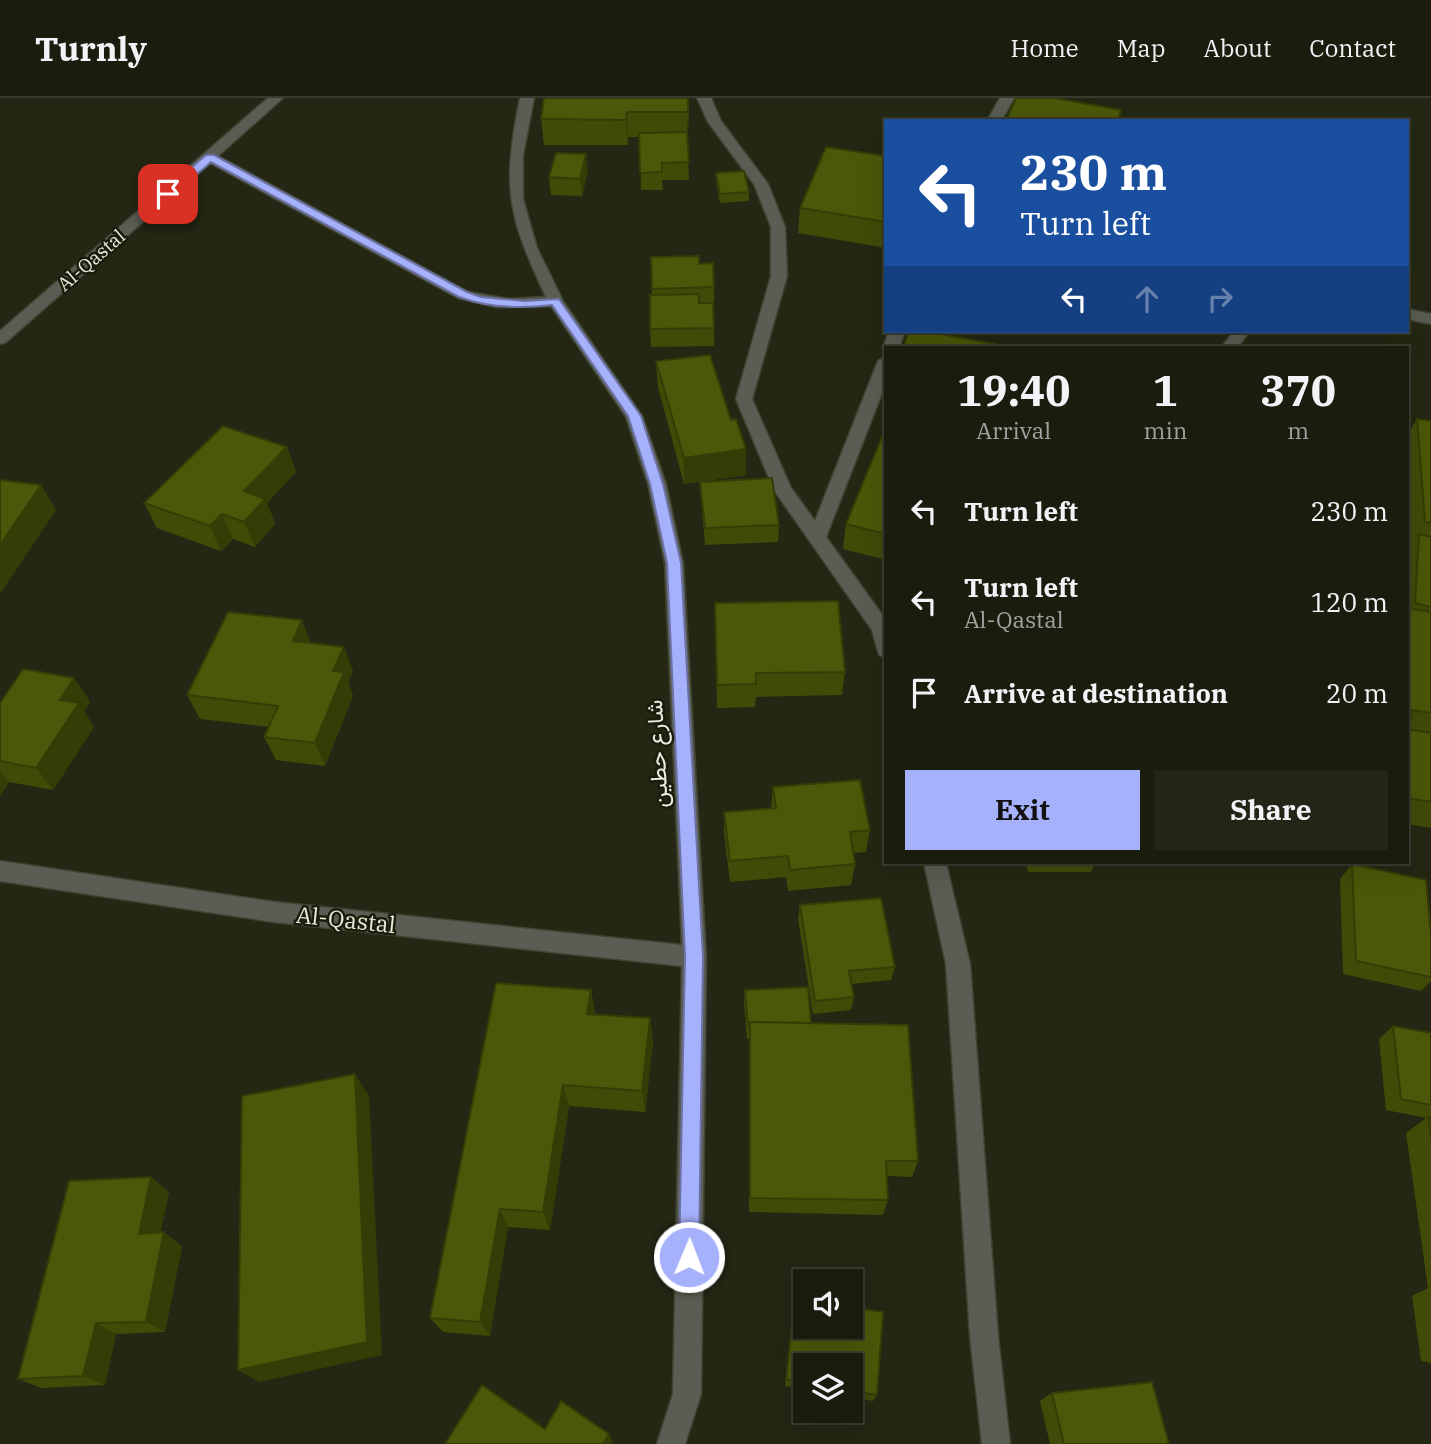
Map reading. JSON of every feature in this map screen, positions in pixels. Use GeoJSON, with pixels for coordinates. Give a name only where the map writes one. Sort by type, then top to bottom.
{"type":"FeatureCollection","features":[{"type":"Feature","properties":{"kind":"street","name":"Al-Qastal"},"geometry":{"type":"LineString","coordinates":[[0,339],[276,98]]}},
{"type":"Feature","properties":{"kind":"street","name":"شارع حطين"},"geometry":{"type":"LineString","coordinates":[[527,98],[516,155],[516,199],[530,248],[555,301],[634,416],[657,484],[674,563],[694,957],[687,1394],[671,1444]]}},
{"type":"Feature","properties":{"kind":"street"},"geometry":{"type":"LineString","coordinates":[[704,98],[715,122],[761,184],[778,227],[779,276],[744,400],[783,490],[883,628]]}},
{"type":"Feature","properties":{"kind":"street"},"geometry":{"type":"LineString","coordinates":[[995,119],[1007,98]]}},
{"type":"Feature","properties":{"kind":"street"},"geometry":{"type":"LineString","coordinates":[[210,157],[463,295],[479,300],[524,305],[555,301]]}},
{"type":"Feature","properties":{"kind":"street"},"geometry":{"type":"LineString","coordinates":[[1409,314],[1431,319]]}},
{"type":"Feature","properties":{"kind":"street"},"geometry":{"type":"LineString","coordinates":[[817,538],[884,366]]}},
{"type":"Feature","properties":{"kind":"street"},"geometry":{"type":"LineString","coordinates":[[935,864],[958,964],[984,1336],[996,1444]]}},
{"type":"Feature","properties":{"kind":"street","name":"Al-Qastal"},"geometry":{"type":"LineString","coordinates":[[0,872],[274,912],[694,957]]}},
{"type":"Feature","properties":{"kind":"building"},"geometry":{"type":"Polygon","coordinates":[[[544,98],[688,98],[688,112],[627,112],[626,120],[541,119],[544,98]]]}},
{"type":"Feature","properties":{"kind":"building"},"geometry":{"type":"Polygon","coordinates":[[[1016,98],[1054,98],[1121,110],[1119,119],[1007,119],[1016,98]]]}},
{"type":"Feature","properties":{"kind":"building"},"geometry":{"type":"Polygon","coordinates":[[[687,132],[689,162],[662,163],[662,172],[640,173],[639,133],[687,132]]]}},
{"type":"Feature","properties":{"kind":"building"},"geometry":{"type":"Polygon","coordinates":[[[826,147],[884,156],[884,222],[800,208],[826,147]]]}},
{"type":"Feature","properties":{"kind":"building"},"geometry":{"type":"Polygon","coordinates":[[[556,153],[586,154],[580,179],[549,177],[556,153]]]}},
{"type":"Feature","properties":{"kind":"building"},"geometry":{"type":"Polygon","coordinates":[[[744,171],[749,192],[720,194],[716,173],[744,171]]]}},
{"type":"Feature","properties":{"kind":"building"},"geometry":{"type":"Polygon","coordinates":[[[699,256],[699,264],[713,263],[714,287],[652,289],[651,257],[699,256]]]}},
{"type":"Feature","properties":{"kind":"building"},"geometry":{"type":"Polygon","coordinates":[[[699,294],[699,303],[713,303],[714,328],[650,329],[650,295],[699,294]]]}},
{"type":"Feature","properties":{"kind":"building"},"geometry":{"type":"Polygon","coordinates":[[[908,333],[936,333],[1005,346],[904,346],[908,333]]]}},
{"type":"Feature","properties":{"kind":"building"},"geometry":{"type":"Polygon","coordinates":[[[710,355],[731,420],[736,419],[746,449],[684,458],[656,361],[710,355]]]}},
{"type":"Feature","properties":{"kind":"building"},"geometry":{"type":"Polygon","coordinates":[[[1417,419],[1431,421],[1431,523],[1425,522],[1417,419]]]}},
{"type":"Feature","properties":{"kind":"building"},"geometry":{"type":"Polygon","coordinates":[[[223,426],[287,447],[244,491],[265,499],[244,522],[222,514],[210,526],[144,503],[223,426]]]}},
{"type":"Feature","properties":{"kind":"building"},"geometry":{"type":"Polygon","coordinates":[[[884,432],[884,534],[846,524],[884,432]]]}},
{"type":"Feature","properties":{"kind":"building"},"geometry":{"type":"Polygon","coordinates":[[[772,478],[779,525],[705,528],[700,482],[772,478]]]}},
{"type":"Feature","properties":{"kind":"building"},"geometry":{"type":"Polygon","coordinates":[[[0,480],[41,485],[0,545],[0,480]]]}},
{"type":"Feature","properties":{"kind":"building"},"geometry":{"type":"Polygon","coordinates":[[[1419,534],[1431,537],[1431,607],[1415,603],[1419,534]]]}},
{"type":"Feature","properties":{"kind":"building"},"geometry":{"type":"Polygon","coordinates":[[[838,601],[845,672],[756,673],[756,684],[717,685],[715,603],[838,601]]]}},
{"type":"Feature","properties":{"kind":"building"},"geometry":{"type":"Polygon","coordinates":[[[1409,608],[1431,612],[1431,713],[1411,710],[1412,719],[1409,718],[1409,608]]]}},
{"type":"Feature","properties":{"kind":"building"},"geometry":{"type":"Polygon","coordinates":[[[228,612],[302,620],[293,641],[344,647],[333,671],[344,672],[315,743],[264,737],[278,706],[187,695],[228,612]]]}},
{"type":"Feature","properties":{"kind":"building"},"geometry":{"type":"Polygon","coordinates":[[[23,669],[74,678],[60,700],[79,703],[36,768],[0,761],[0,703],[23,669]]]}},
{"type":"Feature","properties":{"kind":"building"},"geometry":{"type":"Polygon","coordinates":[[[1409,729],[1431,733],[1431,802],[1409,798],[1409,729]]]}},
{"type":"Feature","properties":{"kind":"building"},"geometry":{"type":"Polygon","coordinates":[[[860,780],[870,830],[850,832],[855,864],[790,870],[788,856],[730,861],[724,812],[776,808],[773,787],[860,780]]]}},
{"type":"Feature","properties":{"kind":"building"},"geometry":{"type":"Polygon","coordinates":[[[1352,864],[1426,880],[1431,936],[1431,977],[1356,961],[1352,864]]]}},
{"type":"Feature","properties":{"kind":"building"},"geometry":{"type":"Polygon","coordinates":[[[881,898],[895,967],[849,971],[854,997],[815,1001],[800,905],[881,898]]]}},
{"type":"Feature","properties":{"kind":"building"},"geometry":{"type":"Polygon","coordinates":[[[496,983],[591,990],[587,1014],[650,1018],[642,1091],[563,1085],[543,1212],[500,1209],[480,1322],[430,1318],[496,983]]]}},
{"type":"Feature","properties":{"kind":"building"},"geometry":{"type":"Polygon","coordinates":[[[808,987],[811,1023],[750,1022],[748,1027],[745,990],[808,987]]]}},
{"type":"Feature","properties":{"kind":"building"},"geometry":{"type":"Polygon","coordinates":[[[750,1022],[908,1025],[918,1161],[886,1161],[888,1200],[750,1198],[750,1022]]]}},
{"type":"Feature","properties":{"kind":"building"},"geometry":{"type":"Polygon","coordinates":[[[1393,1026],[1431,1033],[1431,1105],[1401,1099],[1393,1026]]]}},
{"type":"Feature","properties":{"kind":"building"},"geometry":{"type":"Polygon","coordinates":[[[355,1074],[367,1342],[238,1370],[242,1096],[355,1074]]]}},
{"type":"Feature","properties":{"kind":"building"},"geometry":{"type":"Polygon","coordinates":[[[151,1177],[139,1234],[164,1232],[146,1322],[96,1323],[83,1376],[18,1379],[69,1181],[151,1177]]]}},
{"type":"Feature","properties":{"kind":"building"},"geometry":{"type":"Polygon","coordinates":[[[863,1309],[883,1312],[877,1395],[863,1392],[863,1353],[793,1353],[793,1380],[786,1379],[793,1316],[793,1339],[863,1339],[863,1309]]]}},
{"type":"Feature","properties":{"kind":"building"},"geometry":{"type":"Polygon","coordinates":[[[1152,1382],[1169,1444],[1064,1444],[1052,1393],[1152,1382]]]}},
{"type":"Feature","properties":{"kind":"building"},"geometry":{"type":"Polygon","coordinates":[[[482,1385],[545,1429],[561,1401],[609,1434],[603,1444],[445,1444],[482,1385]]]}},
{"type":"Feature","properties":{"kind":"route"},"geometry":{"type":"LineString","coordinates":[[168,194],[210,157],[463,295],[479,300],[524,305],[555,301],[634,416],[657,484],[674,563],[678,684],[694,957],[689,1257]]}}]}
